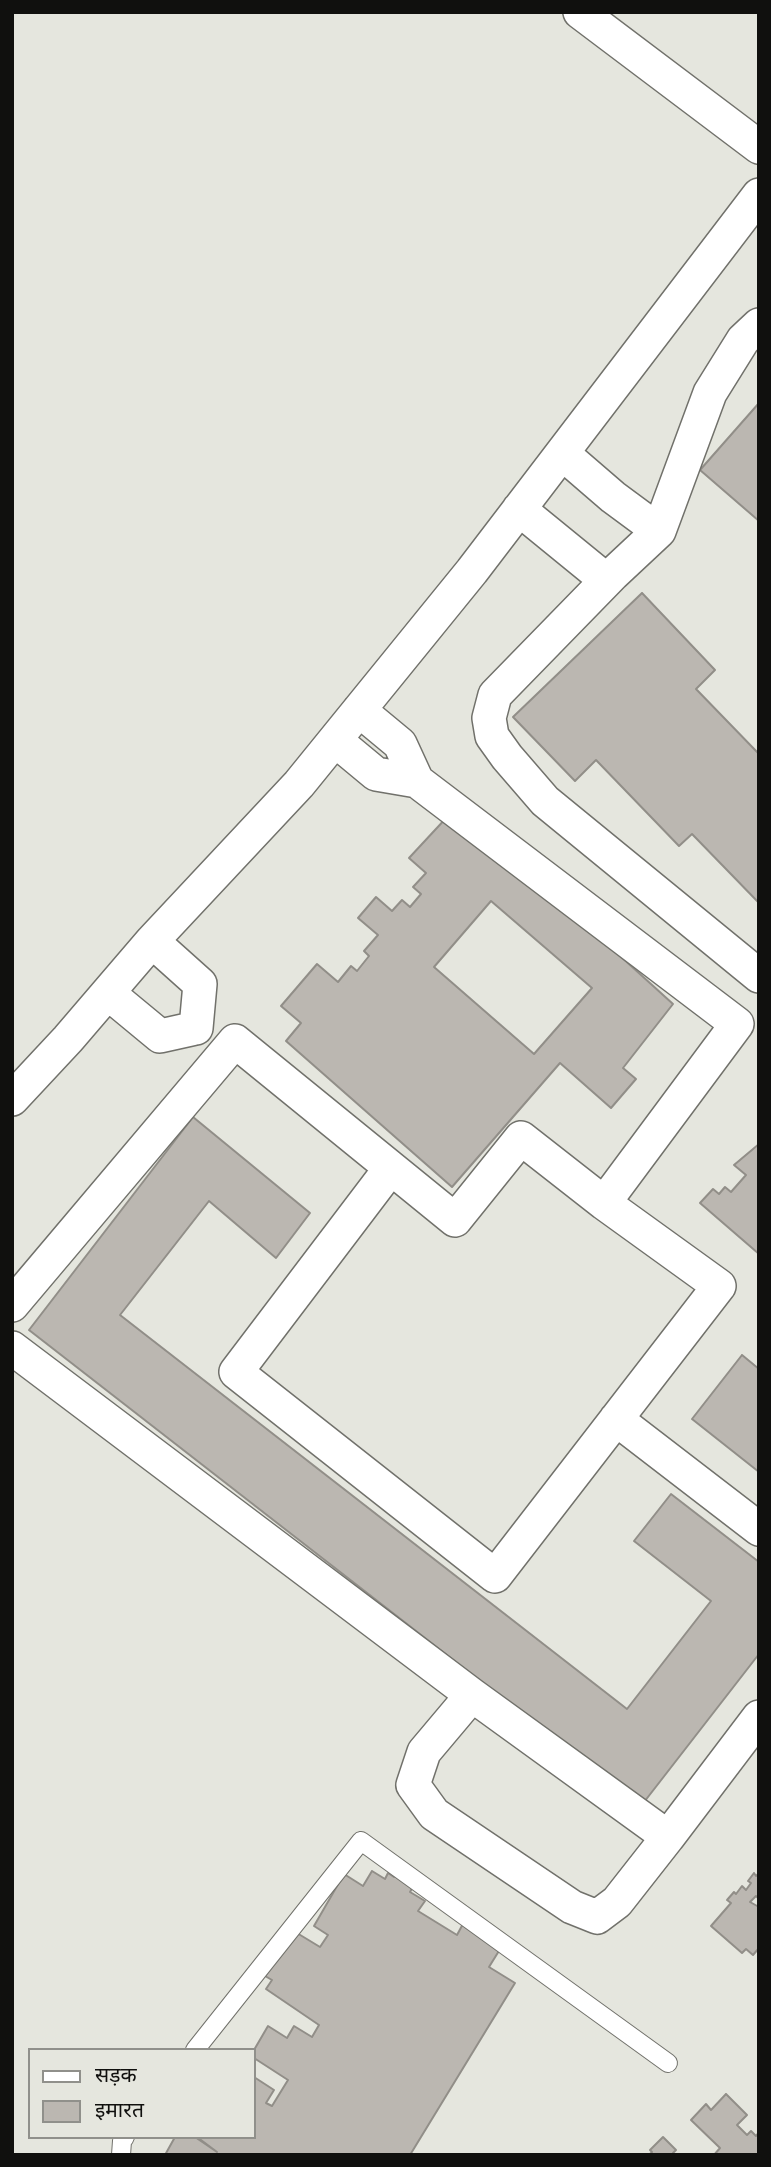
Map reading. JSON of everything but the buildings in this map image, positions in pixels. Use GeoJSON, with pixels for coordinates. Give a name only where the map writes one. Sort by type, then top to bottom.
{"type":"FeatureCollection","features":[{"type":"Feature","properties":{"kind":"street"},"geometry":{"type":"LineString","coordinates":[[580,12],[759,147]]}},
{"type":"Feature","properties":{"kind":"street"},"geometry":{"type":"LineString","coordinates":[[12,1098],[152,941],[299,784],[519,509],[759,195]]}},
{"type":"Feature","properties":{"kind":"street"},"geometry":{"type":"LineString","coordinates":[[759,325],[743,340],[710,394],[659,531],[606,580],[495,695],[489,718],[492,736],[545,801],[759,976]]}},
{"type":"Feature","properties":{"kind":"street"},"geometry":{"type":"LineString","coordinates":[[562,453],[659,531]]}},
{"type":"Feature","properties":{"kind":"street"},"geometry":{"type":"LineString","coordinates":[[519,509],[606,580]]}},
{"type":"Feature","properties":{"kind":"street"},"geometry":{"type":"LineString","coordinates":[[359,710],[400,744],[417,781]]}},
{"type":"Feature","properties":{"kind":"street"},"geometry":{"type":"LineString","coordinates":[[335,740],[376,774],[417,781],[748,1033],[604,1203]]}},
{"type":"Feature","properties":{"kind":"street"},"geometry":{"type":"LineString","coordinates":[[152,941],[200,984],[196,1028]]}},
{"type":"Feature","properties":{"kind":"street"},"geometry":{"type":"LineString","coordinates":[[108,993],[160,1036],[196,1028]]}},
{"type":"Feature","properties":{"kind":"street"},"geometry":{"type":"LineString","coordinates":[[196,1028],[225,1053]]}},
{"type":"Feature","properties":{"kind":"street"},"geometry":{"type":"LineString","coordinates":[[12,1305],[235,1041],[455,1220],[521,1138],[604,1203],[719,1286],[495,1576],[236,1372],[390,1169]]}},
{"type":"Feature","properties":{"kind":"street"},"geometry":{"type":"LineString","coordinates":[[12,1348],[472,1695],[668,1837]]}},
{"type":"Feature","properties":{"kind":"street"},"geometry":{"type":"LineString","coordinates":[[616,1419],[759,1529]]}},
{"type":"Feature","properties":{"kind":"street"},"geometry":{"type":"LineString","coordinates":[[472,1695],[424,1752],[413,1786],[434,1814],[572,1907],[597,1917],[618,1902],[759,1717]]}},
{"type":"Feature","properties":{"kind":"lane"},"geometry":{"type":"LineString","coordinates":[[197,2048],[361,1841],[668,2063]]}}]}
